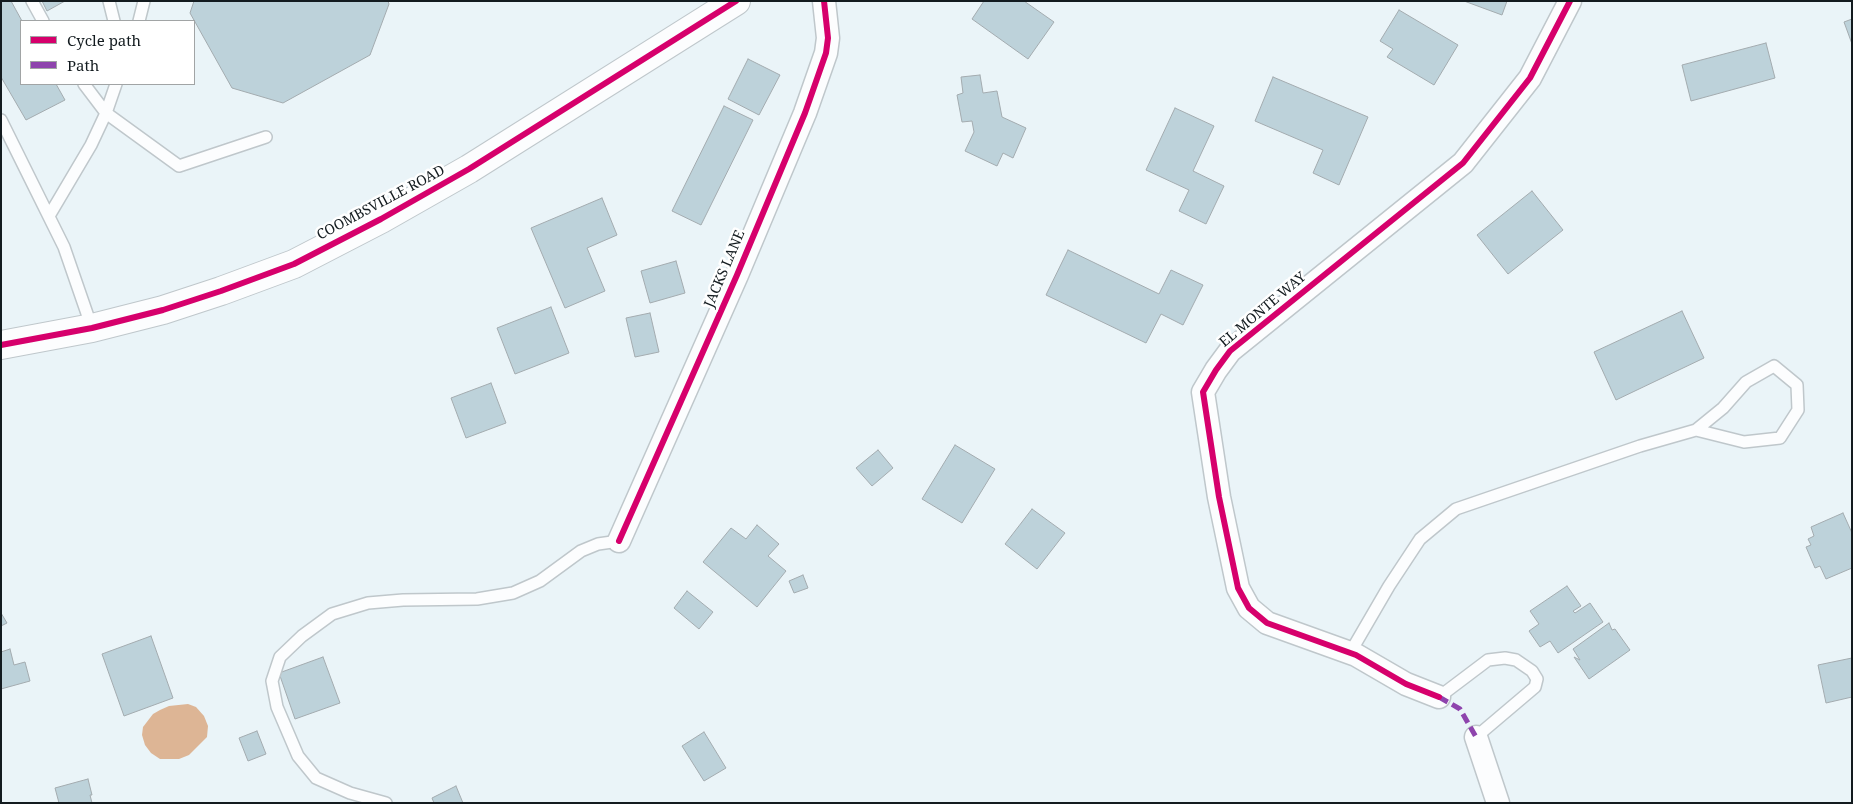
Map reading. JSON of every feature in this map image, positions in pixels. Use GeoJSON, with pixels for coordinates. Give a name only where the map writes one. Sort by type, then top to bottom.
{"type":"FeatureCollection","features":[{"type":"Feature","properties":{"kind":"street","name":"COOMBSVILLE ROAD"},"geometry":{"type":"LineString","coordinates":[[1,345],[92,328],[171,308],[221,292],[294,264],[381,219],[469,170],[736,1]]}},
{"type":"Feature","properties":{"kind":"street","name":"JACKS LANE"},"geometry":{"type":"LineString","coordinates":[[619,541],[805,113],[826,53],[828,38],[824,1]]}},
{"type":"Feature","properties":{"kind":"street","name":"EL MONTE WAY"},"geometry":{"type":"LineString","coordinates":[[1439,697],[1406,684],[1350,653],[1267,623],[1249,608],[1238,588],[1220,496],[1203,392],[1230,351],[1463,163],[1530,78],[1570,1]]}},
{"type":"Feature","properties":{"kind":"street"},"geometry":{"type":"LineString","coordinates":[[1476,737],[1498,803]]}},
{"type":"Feature","properties":{"kind":"lane"},"geometry":{"type":"LineString","coordinates":[[32,1],[42,20]]}},
{"type":"Feature","properties":{"kind":"lane"},"geometry":{"type":"LineString","coordinates":[[109,1],[114,20]]}},
{"type":"Feature","properties":{"kind":"lane"},"geometry":{"type":"LineString","coordinates":[[139,20],[144,1]]}},
{"type":"Feature","properties":{"kind":"lane"},"geometry":{"type":"LineString","coordinates":[[85,85],[106,113],[180,166],[266,137]]}},
{"type":"Feature","properties":{"kind":"lane"},"geometry":{"type":"LineString","coordinates":[[49,216],[90,146],[106,113],[116,85]]}},
{"type":"Feature","properties":{"kind":"lane"},"geometry":{"type":"LineString","coordinates":[[1,120],[64,246],[92,328]]}},
{"type":"Feature","properties":{"kind":"lane"},"geometry":{"type":"LineString","coordinates":[[1350,653],[1389,586],[1420,539],[1456,509],[1622,452],[1696,430],[1723,408],[1746,382],[1774,366],[1797,385],[1798,410],[1780,438],[1744,442],[1696,430]]}},
{"type":"Feature","properties":{"kind":"lane"},"geometry":{"type":"LineString","coordinates":[[386,803],[350,793],[316,778],[298,756],[277,707],[272,680],[280,657],[302,636],[332,614],[368,603],[403,600],[477,600],[513,593],[540,581],[581,551],[598,544],[619,541]]}},
{"type":"Feature","properties":{"kind":"lane"},"geometry":{"type":"LineString","coordinates":[[1439,697],[1488,660],[1505,658],[1516,660],[1532,671],[1537,679],[1535,687],[1476,737]]}},
{"type":"Feature","properties":{"kind":"shaded area"},"geometry":{"type":"Polygon","coordinates":[[[188,704],[196,707],[204,716],[208,726],[207,737],[189,755],[179,759],[160,759],[151,753],[145,745],[142,735],[143,727],[153,714],[160,710],[169,706],[188,704]]]}},
{"type":"Feature","properties":{"kind":"building"},"geometry":{"type":"Polygon","coordinates":[[[1,1],[11,1],[21,20],[20,85],[57,85],[65,100],[26,120],[1,77],[1,1]]]}},
{"type":"Feature","properties":{"kind":"building"},"geometry":{"type":"Polygon","coordinates":[[[42,1],[65,1],[47,11],[42,1]]]}},
{"type":"Feature","properties":{"kind":"building"},"geometry":{"type":"Polygon","coordinates":[[[194,1],[388,1],[389,4],[370,55],[283,103],[232,88],[190,13],[194,1]]]}},
{"type":"Feature","properties":{"kind":"building"},"geometry":{"type":"Polygon","coordinates":[[[984,1],[1024,1],[1054,22],[1028,59],[972,19],[984,1]]]}},
{"type":"Feature","properties":{"kind":"building"},"geometry":{"type":"Polygon","coordinates":[[[1464,1],[1507,1],[1502,15],[1464,1]]]}},
{"type":"Feature","properties":{"kind":"building"},"geometry":{"type":"Polygon","coordinates":[[[1399,10],[1458,45],[1434,85],[1387,57],[1393,49],[1380,41],[1399,10]]]}},
{"type":"Feature","properties":{"kind":"building"},"geometry":{"type":"Polygon","coordinates":[[[1852,19],[1852,44],[1844,22],[1852,19]]]}},
{"type":"Feature","properties":{"kind":"building"},"geometry":{"type":"Polygon","coordinates":[[[1766,43],[1775,78],[1691,101],[1682,65],[1766,43]]]}},
{"type":"Feature","properties":{"kind":"building"},"geometry":{"type":"Polygon","coordinates":[[[748,59],[780,75],[759,115],[728,99],[748,59]]]}},
{"type":"Feature","properties":{"kind":"building"},"geometry":{"type":"Polygon","coordinates":[[[980,75],[983,93],[997,91],[1002,117],[1026,128],[1013,158],[1003,153],[997,166],[965,151],[974,132],[972,121],[962,122],[957,95],[963,93],[961,77],[980,75]]]}},
{"type":"Feature","properties":{"kind":"building"},"geometry":{"type":"Polygon","coordinates":[[[1273,77],[1368,117],[1339,185],[1313,173],[1323,150],[1255,121],[1273,77]]]}},
{"type":"Feature","properties":{"kind":"building"},"geometry":{"type":"Polygon","coordinates":[[[724,106],[753,120],[701,225],[672,211],[724,106]]]}},
{"type":"Feature","properties":{"kind":"building"},"geometry":{"type":"Polygon","coordinates":[[[1175,108],[1214,126],[1193,171],[1224,186],[1206,224],[1179,211],[1189,190],[1146,170],[1175,108]]]}},
{"type":"Feature","properties":{"kind":"building"},"geometry":{"type":"Polygon","coordinates":[[[1532,191],[1563,230],[1508,274],[1477,235],[1532,191]]]}},
{"type":"Feature","properties":{"kind":"building"},"geometry":{"type":"Polygon","coordinates":[[[602,198],[617,235],[587,248],[605,291],[565,308],[531,228],[602,198]]]}},
{"type":"Feature","properties":{"kind":"building"},"geometry":{"type":"Polygon","coordinates":[[[1068,250],[1159,294],[1171,270],[1203,285],[1183,325],[1161,314],[1146,343],[1046,295],[1068,250]]]}},
{"type":"Feature","properties":{"kind":"building"},"geometry":{"type":"Polygon","coordinates":[[[676,261],[685,293],[650,303],[641,271],[676,261]]]}},
{"type":"Feature","properties":{"kind":"building"},"geometry":{"type":"Polygon","coordinates":[[[551,307],[569,353],[515,374],[497,328],[551,307]]]}},
{"type":"Feature","properties":{"kind":"building"},"geometry":{"type":"Polygon","coordinates":[[[1682,311],[1704,358],[1616,400],[1594,352],[1682,311]]]}},
{"type":"Feature","properties":{"kind":"building"},"geometry":{"type":"Polygon","coordinates":[[[650,313],[659,352],[635,357],[626,318],[650,313]]]}},
{"type":"Feature","properties":{"kind":"building"},"geometry":{"type":"Polygon","coordinates":[[[491,383],[506,423],[466,438],[451,398],[491,383]]]}},
{"type":"Feature","properties":{"kind":"building"},"geometry":{"type":"Polygon","coordinates":[[[955,445],[995,469],[962,523],[922,499],[955,445]]]}},
{"type":"Feature","properties":{"kind":"building"},"geometry":{"type":"Polygon","coordinates":[[[878,450],[893,468],[872,486],[856,468],[878,450]]]}},
{"type":"Feature","properties":{"kind":"building"},"geometry":{"type":"Polygon","coordinates":[[[1032,509],[1065,533],[1037,569],[1005,544],[1032,509]]]}},
{"type":"Feature","properties":{"kind":"building"},"geometry":{"type":"Polygon","coordinates":[[[1843,513],[1852,533],[1852,568],[1826,579],[1820,566],[1815,568],[1806,547],[1811,545],[1808,539],[1814,536],[1811,527],[1843,513]]]}},
{"type":"Feature","properties":{"kind":"building"},"geometry":{"type":"Polygon","coordinates":[[[757,525],[779,544],[768,556],[786,571],[757,607],[703,562],[731,528],[746,539],[757,525]]]}},
{"type":"Feature","properties":{"kind":"building"},"geometry":{"type":"Polygon","coordinates":[[[803,575],[808,588],[794,593],[789,581],[803,575]]]}},
{"type":"Feature","properties":{"kind":"building"},"geometry":{"type":"Polygon","coordinates":[[[1567,586],[1581,606],[1573,611],[1575,613],[1590,603],[1603,622],[1558,653],[1550,641],[1540,647],[1529,631],[1539,624],[1530,611],[1567,586]]]}},
{"type":"Feature","properties":{"kind":"building"},"geometry":{"type":"Polygon","coordinates":[[[687,591],[713,612],[699,629],[674,608],[687,591]]]}},
{"type":"Feature","properties":{"kind":"building"},"geometry":{"type":"Polygon","coordinates":[[[1,613],[7,623],[1,626],[1,613]]]}},
{"type":"Feature","properties":{"kind":"building"},"geometry":{"type":"Polygon","coordinates":[[[1609,623],[1612,630],[1615,629],[1630,650],[1589,679],[1574,657],[1580,660],[1573,649],[1609,623]]]}},
{"type":"Feature","properties":{"kind":"building"},"geometry":{"type":"Polygon","coordinates":[[[151,636],[173,698],[124,716],[102,654],[151,636]]]}},
{"type":"Feature","properties":{"kind":"building"},"geometry":{"type":"Polygon","coordinates":[[[10,649],[14,665],[25,662],[30,681],[1,689],[1,652],[10,649]]]}},
{"type":"Feature","properties":{"kind":"building"},"geometry":{"type":"Polygon","coordinates":[[[323,657],[340,703],[295,719],[279,673],[323,657]]]}},
{"type":"Feature","properties":{"kind":"building"},"geometry":{"type":"Polygon","coordinates":[[[1852,658],[1852,697],[1826,703],[1818,665],[1852,658]]]}},
{"type":"Feature","properties":{"kind":"building"},"geometry":{"type":"Polygon","coordinates":[[[257,731],[266,754],[248,761],[239,738],[257,731]]]}},
{"type":"Feature","properties":{"kind":"building"},"geometry":{"type":"Polygon","coordinates":[[[704,732],[726,768],[704,781],[682,746],[704,732]]]}},
{"type":"Feature","properties":{"kind":"building"},"geometry":{"type":"Polygon","coordinates":[[[88,779],[92,803],[59,803],[55,788],[88,779]]]}},
{"type":"Feature","properties":{"kind":"building"},"geometry":{"type":"Polygon","coordinates":[[[456,786],[463,803],[434,803],[432,798],[456,786]]]}},
{"type":"Feature","properties":{"kind":"marked path"},"geometry":{"type":"LineString","coordinates":[[1439,697],[1460,709],[1476,737]]}},
{"type":"Feature","properties":{"kind":"cycle path"},"geometry":{"type":"LineString","coordinates":[[1,345],[92,328],[163,310],[294,264],[381,219],[469,169],[736,1]]}},
{"type":"Feature","properties":{"kind":"cycle path"},"geometry":{"type":"LineString","coordinates":[[619,541],[737,275],[805,113],[826,53],[828,38],[824,1]]}},
{"type":"Feature","properties":{"kind":"cycle path"},"geometry":{"type":"LineString","coordinates":[[1439,697],[1406,684],[1356,655],[1267,623],[1249,608],[1238,588],[1219,497],[1203,392],[1230,351],[1463,163],[1530,78],[1570,1]]}}]}
